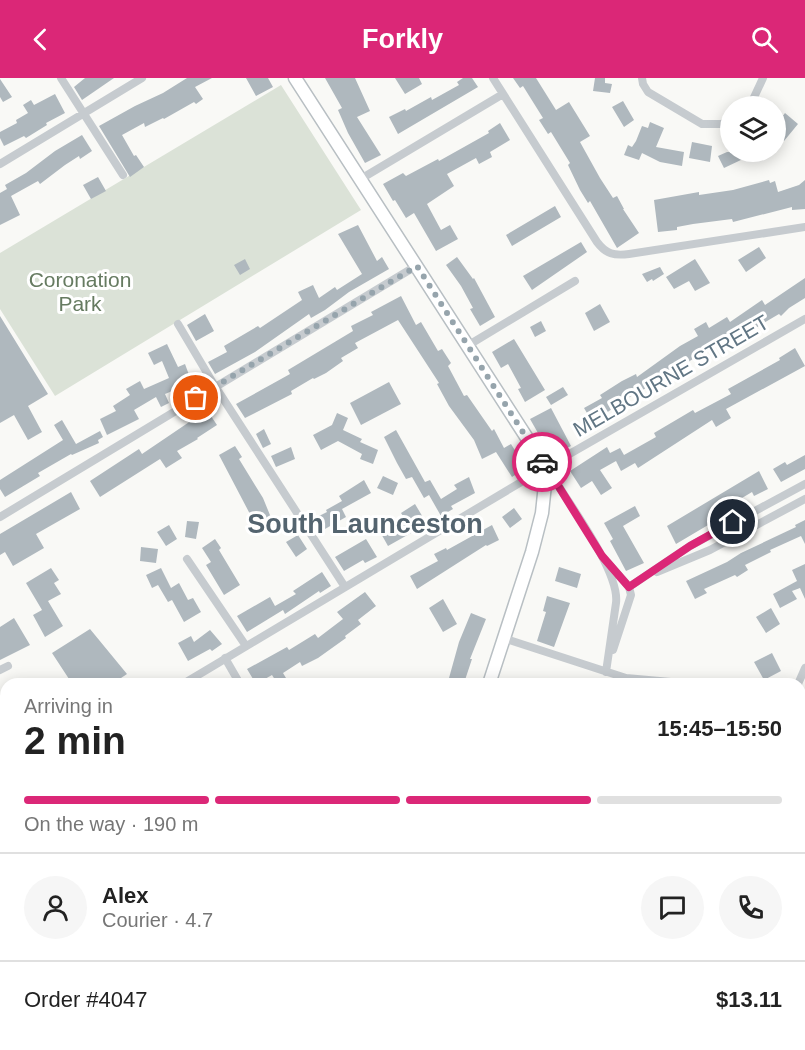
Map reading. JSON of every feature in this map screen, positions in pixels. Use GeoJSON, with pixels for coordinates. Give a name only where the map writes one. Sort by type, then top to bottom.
{"type":"FeatureCollection","features":[{"type":"Feature","properties":{"kind":"street"},"geometry":{"type":"LineString","coordinates":[[61,78],[123,175]]}},
{"type":"Feature","properties":{"kind":"street"},"geometry":{"type":"LineString","coordinates":[[0,164],[142,78]]}},
{"type":"Feature","properties":{"kind":"street"},"geometry":{"type":"LineString","coordinates":[[295,78],[602,556],[629,587],[630,597],[606,672]]}},
{"type":"Feature","properties":{"kind":"street"},"geometry":{"type":"LineString","coordinates":[[493,78],[597,242],[603,250],[610,254],[629,254],[805,227]]}},
{"type":"Feature","properties":{"kind":"street"},"geometry":{"type":"LineString","coordinates":[[642,78],[648,92],[702,124],[720,123]]}},
{"type":"Feature","properties":{"kind":"street"},"geometry":{"type":"LineString","coordinates":[[755,96],[763,78]]}},
{"type":"Feature","properties":{"kind":"street"},"geometry":{"type":"LineString","coordinates":[[359,180],[503,94]]}},
{"type":"Feature","properties":{"kind":"street"},"geometry":{"type":"LineString","coordinates":[[0,517],[417,266]]}},
{"type":"Feature","properties":{"kind":"street"},"geometry":{"type":"LineString","coordinates":[[467,346],[575,282]]}},
{"type":"Feature","properties":{"kind":"street","name":"MELBOURNE STREET"},"geometry":{"type":"LineString","coordinates":[[193,678],[545,469],[805,319]]}},
{"type":"Feature","properties":{"kind":"street"},"geometry":{"type":"LineString","coordinates":[[178,324],[215,387],[345,587]]}},
{"type":"Feature","properties":{"kind":"street"},"geometry":{"type":"LineString","coordinates":[[491,678],[538,529],[545,493],[545,469]]}},
{"type":"Feature","properties":{"kind":"street"},"geometry":{"type":"LineString","coordinates":[[629,587],[697,542],[805,484]]}},
{"type":"Feature","properties":{"kind":"street"},"geometry":{"type":"LineString","coordinates":[[643,578],[710,550],[805,499]]}},
{"type":"Feature","properties":{"kind":"street"},"geometry":{"type":"LineString","coordinates":[[602,556],[616,592],[606,672]]}},
{"type":"Feature","properties":{"kind":"street"},"geometry":{"type":"LineString","coordinates":[[188,559],[246,646]]}},
{"type":"Feature","properties":{"kind":"street"},"geometry":{"type":"LineString","coordinates":[[502,638],[626,678]]}},
{"type":"Feature","properties":{"kind":"street"},"geometry":{"type":"LineString","coordinates":[[225,658],[237,678]]}},
{"type":"Feature","properties":{"kind":"green space","name":"Coronation Park"},"geometry":{"type":"Polygon","coordinates":[[[281,85],[361,210],[55,396],[0,309],[0,253],[281,85]]]}},
{"type":"Feature","properties":{"kind":"building"},"geometry":{"type":"Polygon","coordinates":[[[85,78],[114,78],[82,100],[74,87],[85,78]]]}},
{"type":"Feature","properties":{"kind":"building"},"geometry":{"type":"Polygon","coordinates":[[[187,78],[212,78],[195,87],[203,99],[164,119],[145,127],[144,123],[122,135],[134,156],[136,155],[144,167],[130,177],[99,126],[187,78]]]}},
{"type":"Feature","properties":{"kind":"building"},"geometry":{"type":"Polygon","coordinates":[[[246,78],[268,78],[273,87],[256,96],[246,78]]]}},
{"type":"Feature","properties":{"kind":"building"},"geometry":{"type":"Polygon","coordinates":[[[325,78],[355,78],[370,111],[357,117],[381,155],[365,163],[338,110],[342,108],[325,78]]]}},
{"type":"Feature","properties":{"kind":"building"},"geometry":{"type":"Polygon","coordinates":[[[395,78],[419,78],[422,84],[405,94],[395,78]]]}},
{"type":"Feature","properties":{"kind":"building"},"geometry":{"type":"Polygon","coordinates":[[[463,78],[472,78],[478,87],[398,134],[389,117],[405,109],[406,111],[431,97],[432,100],[459,85],[457,82],[463,78]]]}},
{"type":"Feature","properties":{"kind":"building"},"geometry":{"type":"Polygon","coordinates":[[[513,78],[536,78],[556,110],[569,102],[590,136],[580,142],[600,178],[613,198],[617,196],[639,233],[617,248],[590,201],[588,203],[580,190],[568,165],[570,163],[551,132],[548,134],[539,120],[543,118],[523,86],[520,88],[513,78]]]}},
{"type":"Feature","properties":{"kind":"building"},"geometry":{"type":"Polygon","coordinates":[[[595,78],[605,78],[605,83],[612,84],[610,93],[593,91],[595,78]]]}},
{"type":"Feature","properties":{"kind":"building"},"geometry":{"type":"Polygon","coordinates":[[[0,79],[12,97],[3,102],[0,97],[0,79]]]}},
{"type":"Feature","properties":{"kind":"building"},"geometry":{"type":"Polygon","coordinates":[[[55,94],[65,113],[46,123],[47,125],[26,138],[24,136],[4,146],[0,132],[17,123],[16,120],[28,113],[23,105],[31,100],[34,105],[55,94]]]}},
{"type":"Feature","properties":{"kind":"building"},"geometry":{"type":"Polygon","coordinates":[[[623,101],[634,120],[624,127],[612,107],[623,101]]]}},
{"type":"Feature","properties":{"kind":"building"},"geometry":{"type":"Polygon","coordinates":[[[786,114],[798,124],[786,139],[786,114]]]}},
{"type":"Feature","properties":{"kind":"building"},"geometry":{"type":"Polygon","coordinates":[[[650,122],[664,128],[656,147],[684,152],[682,166],[660,162],[642,153],[639,160],[624,155],[628,145],[632,147],[636,141],[642,126],[648,128],[650,122]]]}},
{"type":"Feature","properties":{"kind":"building"},"geometry":{"type":"Polygon","coordinates":[[[500,123],[510,140],[490,152],[492,157],[479,164],[476,158],[447,174],[454,186],[427,204],[441,230],[450,225],[458,239],[436,251],[414,213],[406,218],[383,184],[403,173],[406,176],[438,159],[439,161],[489,133],[488,131],[500,123]]]}},
{"type":"Feature","properties":{"kind":"building"},"geometry":{"type":"Polygon","coordinates":[[[82,135],[92,151],[80,159],[79,156],[40,184],[38,181],[11,196],[20,215],[0,225],[0,193],[7,189],[5,185],[82,135]]]}},
{"type":"Feature","properties":{"kind":"building"},"geometry":{"type":"Polygon","coordinates":[[[692,142],[712,146],[710,162],[689,158],[692,142]]]}},
{"type":"Feature","properties":{"kind":"building"},"geometry":{"type":"Polygon","coordinates":[[[721,162],[737,162],[724,168],[721,162]]]}},
{"type":"Feature","properties":{"kind":"building"},"geometry":{"type":"Polygon","coordinates":[[[98,177],[106,191],[91,199],[83,185],[98,177]]]}},
{"type":"Feature","properties":{"kind":"building"},"geometry":{"type":"Polygon","coordinates":[[[769,180],[770,183],[775,181],[778,192],[799,185],[805,180],[805,209],[792,210],[792,207],[733,222],[732,219],[693,224],[677,227],[677,230],[658,232],[654,200],[699,192],[699,195],[733,190],[769,180]]]}},
{"type":"Feature","properties":{"kind":"building"},"geometry":{"type":"Polygon","coordinates":[[[555,206],[561,217],[512,246],[506,235],[555,206]]]}},
{"type":"Feature","properties":{"kind":"building"},"geometry":{"type":"Polygon","coordinates":[[[358,225],[377,261],[382,257],[389,269],[349,292],[311,318],[309,314],[255,352],[215,374],[208,362],[227,352],[224,346],[258,326],[260,328],[302,300],[298,292],[313,285],[319,298],[335,287],[337,290],[362,274],[338,234],[358,225]]]}},
{"type":"Feature","properties":{"kind":"building"},"geometry":{"type":"Polygon","coordinates":[[[581,242],[587,252],[532,290],[523,276],[581,242]]]}},
{"type":"Feature","properties":{"kind":"building"},"geometry":{"type":"Polygon","coordinates":[[[759,247],[766,258],[746,272],[738,260],[759,247]]]}},
{"type":"Feature","properties":{"kind":"building"},"geometry":{"type":"Polygon","coordinates":[[[457,257],[474,278],[495,317],[480,326],[461,286],[446,265],[457,257]]]}},
{"type":"Feature","properties":{"kind":"building"},"geometry":{"type":"Polygon","coordinates":[[[245,259],[250,269],[240,275],[234,265],[245,259]]]}},
{"type":"Feature","properties":{"kind":"building"},"geometry":{"type":"Polygon","coordinates":[[[695,259],[710,283],[695,291],[689,281],[674,289],[666,277],[695,259]]]}},
{"type":"Feature","properties":{"kind":"building"},"geometry":{"type":"Polygon","coordinates":[[[660,267],[664,274],[647,282],[642,274],[660,267]]]}},
{"type":"Feature","properties":{"kind":"building"},"geometry":{"type":"Polygon","coordinates":[[[805,278],[805,298],[781,316],[779,314],[742,336],[741,334],[724,344],[722,340],[700,352],[701,354],[651,388],[650,386],[624,400],[605,414],[607,417],[594,425],[584,408],[602,398],[600,395],[622,381],[636,374],[637,377],[698,336],[694,329],[706,322],[709,328],[727,317],[730,322],[762,300],[765,305],[805,278]]]}},
{"type":"Feature","properties":{"kind":"building"},"geometry":{"type":"Polygon","coordinates":[[[401,296],[416,325],[421,322],[438,351],[442,349],[451,363],[448,366],[464,396],[467,395],[492,431],[494,429],[504,448],[511,444],[526,468],[512,477],[496,452],[482,459],[474,440],[449,406],[437,384],[439,383],[398,320],[355,343],[358,348],[341,358],[343,361],[326,373],[313,378],[291,391],[292,394],[245,418],[236,404],[290,374],[288,370],[353,331],[351,326],[373,315],[371,312],[401,296]]]}},
{"type":"Feature","properties":{"kind":"building"},"geometry":{"type":"Polygon","coordinates":[[[600,304],[610,322],[594,331],[585,313],[600,304]]]}},
{"type":"Feature","properties":{"kind":"building"},"geometry":{"type":"Polygon","coordinates":[[[205,314],[214,331],[196,341],[187,325],[205,314]]]}},
{"type":"Feature","properties":{"kind":"building"},"geometry":{"type":"Polygon","coordinates":[[[0,316],[48,394],[28,406],[42,432],[28,440],[14,415],[0,423],[0,316]]]}},
{"type":"Feature","properties":{"kind":"building"},"geometry":{"type":"Polygon","coordinates":[[[541,321],[546,331],[535,337],[530,327],[541,321]]]}},
{"type":"Feature","properties":{"kind":"building"},"geometry":{"type":"Polygon","coordinates":[[[514,339],[545,390],[525,402],[518,389],[521,388],[508,364],[501,368],[492,352],[514,339]]]}},
{"type":"Feature","properties":{"kind":"building"},"geometry":{"type":"Polygon","coordinates":[[[167,344],[178,367],[185,364],[192,383],[165,394],[169,403],[161,407],[156,397],[134,410],[139,419],[107,435],[100,419],[116,411],[113,406],[130,395],[126,389],[140,381],[144,389],[169,378],[162,361],[154,365],[148,353],[167,344]]]}},
{"type":"Feature","properties":{"kind":"building"},"geometry":{"type":"Polygon","coordinates":[[[795,348],[805,366],[726,409],[731,418],[716,427],[712,420],[638,468],[635,463],[621,471],[616,461],[600,470],[612,488],[601,495],[592,481],[581,488],[570,471],[607,447],[610,453],[620,448],[624,455],[656,437],[654,433],[693,410],[695,413],[731,394],[728,389],[780,360],[779,358],[795,348]]]}},
{"type":"Feature","properties":{"kind":"building"},"geometry":{"type":"Polygon","coordinates":[[[389,382],[401,404],[361,425],[350,403],[389,382]]]}},
{"type":"Feature","properties":{"kind":"building"},"geometry":{"type":"Polygon","coordinates":[[[563,387],[568,395],[551,405],[546,397],[563,387]]]}},
{"type":"Feature","properties":{"kind":"building"},"geometry":{"type":"Polygon","coordinates":[[[551,408],[571,446],[553,455],[541,432],[538,433],[530,419],[551,408]]]}},
{"type":"Feature","properties":{"kind":"building"},"geometry":{"type":"Polygon","coordinates":[[[207,410],[217,425],[177,451],[182,458],[166,468],[160,459],[100,497],[90,481],[139,449],[142,454],[207,410]]]}},
{"type":"Feature","properties":{"kind":"building"},"geometry":{"type":"Polygon","coordinates":[[[337,413],[348,418],[343,430],[362,439],[360,442],[378,450],[373,464],[360,459],[362,454],[338,441],[321,450],[313,435],[332,425],[337,413]]]}},
{"type":"Feature","properties":{"kind":"building"},"geometry":{"type":"Polygon","coordinates":[[[62,420],[76,444],[100,431],[103,437],[98,440],[99,443],[71,454],[38,473],[40,476],[5,497],[0,489],[0,480],[63,440],[54,425],[62,420]]]}},
{"type":"Feature","properties":{"kind":"building"},"geometry":{"type":"Polygon","coordinates":[[[264,429],[271,444],[263,448],[256,434],[264,429]]]}},
{"type":"Feature","properties":{"kind":"building"},"geometry":{"type":"Polygon","coordinates":[[[396,430],[425,482],[430,480],[441,499],[457,489],[454,485],[469,477],[475,493],[451,506],[453,509],[441,516],[429,495],[424,498],[412,477],[406,479],[397,463],[384,437],[396,430]]]}},
{"type":"Feature","properties":{"kind":"building"},"geometry":{"type":"Polygon","coordinates":[[[235,446],[242,457],[239,459],[263,498],[272,520],[252,529],[247,518],[251,516],[219,455],[235,446]]]}},
{"type":"Feature","properties":{"kind":"building"},"geometry":{"type":"Polygon","coordinates":[[[291,447],[295,459],[276,467],[271,456],[291,447]]]}},
{"type":"Feature","properties":{"kind":"building"},"geometry":{"type":"Polygon","coordinates":[[[805,455],[805,469],[781,482],[773,469],[785,462],[787,465],[805,455]]]}},
{"type":"Feature","properties":{"kind":"building"},"geometry":{"type":"Polygon","coordinates":[[[759,471],[768,489],[754,496],[752,492],[722,510],[725,515],[676,544],[667,526],[759,471]]]}},
{"type":"Feature","properties":{"kind":"building"},"geometry":{"type":"Polygon","coordinates":[[[383,476],[398,483],[393,495],[377,488],[383,476]]]}},
{"type":"Feature","properties":{"kind":"building"},"geometry":{"type":"Polygon","coordinates":[[[364,480],[371,493],[342,509],[346,517],[318,533],[311,520],[342,501],[339,496],[364,480]]]}},
{"type":"Feature","properties":{"kind":"building"},"geometry":{"type":"Polygon","coordinates":[[[71,492],[80,509],[36,534],[44,548],[13,566],[5,552],[0,555],[0,534],[71,492]]]}},
{"type":"Feature","properties":{"kind":"building"},"geometry":{"type":"Polygon","coordinates":[[[415,504],[427,524],[388,546],[379,530],[403,516],[401,513],[415,504]]]}},
{"type":"Feature","properties":{"kind":"building"},"geometry":{"type":"Polygon","coordinates":[[[635,506],[640,516],[623,526],[644,563],[626,571],[610,541],[613,539],[604,523],[635,506]]]}},
{"type":"Feature","properties":{"kind":"building"},"geometry":{"type":"Polygon","coordinates":[[[514,508],[522,519],[510,528],[502,517],[514,508]]]}},
{"type":"Feature","properties":{"kind":"building"},"geometry":{"type":"Polygon","coordinates":[[[805,520],[805,544],[801,536],[770,550],[771,552],[745,565],[748,570],[737,577],[735,575],[704,589],[707,593],[695,599],[686,581],[796,527],[795,525],[805,520]]]}},
{"type":"Feature","properties":{"kind":"building"},"geometry":{"type":"Polygon","coordinates":[[[187,521],[199,522],[196,539],[185,537],[187,521]]]}},
{"type":"Feature","properties":{"kind":"building"},"geometry":{"type":"Polygon","coordinates":[[[169,525],[177,539],[166,546],[157,532],[169,525]]]}},
{"type":"Feature","properties":{"kind":"building"},"geometry":{"type":"Polygon","coordinates":[[[492,525],[499,540],[486,545],[417,589],[410,576],[438,561],[434,554],[446,548],[447,550],[492,525]]]}},
{"type":"Feature","properties":{"kind":"building"},"geometry":{"type":"Polygon","coordinates":[[[298,535],[307,549],[296,557],[286,542],[298,535]]]}},
{"type":"Feature","properties":{"kind":"building"},"geometry":{"type":"Polygon","coordinates":[[[215,539],[240,585],[224,595],[206,565],[211,562],[202,548],[215,539]]]}},
{"type":"Feature","properties":{"kind":"building"},"geometry":{"type":"Polygon","coordinates":[[[366,539],[377,557],[365,563],[363,560],[344,571],[335,557],[366,539]]]}},
{"type":"Feature","properties":{"kind":"building"},"geometry":{"type":"Polygon","coordinates":[[[141,547],[158,549],[156,563],[140,561],[141,547]]]}},
{"type":"Feature","properties":{"kind":"building"},"geometry":{"type":"Polygon","coordinates":[[[805,564],[805,599],[800,588],[792,591],[797,599],[780,608],[773,594],[797,581],[792,570],[805,564]]]}},
{"type":"Feature","properties":{"kind":"building"},"geometry":{"type":"Polygon","coordinates":[[[559,567],[581,574],[577,588],[555,581],[559,567]]]}},
{"type":"Feature","properties":{"kind":"building"},"geometry":{"type":"Polygon","coordinates":[[[51,568],[59,580],[54,583],[61,594],[48,601],[63,626],[45,637],[33,615],[42,610],[26,583],[51,568]]]}},
{"type":"Feature","properties":{"kind":"building"},"geometry":{"type":"Polygon","coordinates":[[[161,568],[171,588],[179,583],[188,600],[193,598],[201,612],[184,622],[172,600],[168,602],[158,585],[152,588],[146,575],[161,568]]]}},
{"type":"Feature","properties":{"kind":"building"},"geometry":{"type":"Polygon","coordinates":[[[322,572],[331,586],[320,593],[319,591],[285,614],[283,610],[247,632],[237,616],[270,597],[275,606],[296,594],[293,591],[322,572]]]}},
{"type":"Feature","properties":{"kind":"building"},"geometry":{"type":"Polygon","coordinates":[[[365,592],[376,606],[358,620],[361,624],[345,636],[346,638],[318,658],[302,666],[300,662],[283,673],[286,678],[274,678],[272,675],[267,678],[252,678],[247,669],[287,647],[289,650],[315,634],[318,638],[343,619],[337,612],[365,592]]]}},
{"type":"Feature","properties":{"kind":"building"},"geometry":{"type":"Polygon","coordinates":[[[547,596],[570,603],[554,647],[537,641],[546,612],[543,611],[547,596]]]}},
{"type":"Feature","properties":{"kind":"building"},"geometry":{"type":"Polygon","coordinates":[[[443,599],[457,624],[443,632],[429,608],[443,599]]]}},
{"type":"Feature","properties":{"kind":"building"},"geometry":{"type":"Polygon","coordinates":[[[771,608],[780,624],[766,633],[756,617],[771,608]]]}},
{"type":"Feature","properties":{"kind":"building"},"geometry":{"type":"Polygon","coordinates":[[[471,613],[486,619],[470,659],[472,659],[466,678],[449,678],[459,642],[471,613]]]}},
{"type":"Feature","properties":{"kind":"building"},"geometry":{"type":"Polygon","coordinates":[[[14,618],[30,645],[0,660],[0,627],[14,618]]]}},
{"type":"Feature","properties":{"kind":"building"},"geometry":{"type":"Polygon","coordinates":[[[90,629],[127,674],[121,678],[68,678],[52,653],[90,629]]]}},
{"type":"Feature","properties":{"kind":"building"},"geometry":{"type":"Polygon","coordinates":[[[210,630],[222,644],[188,661],[178,643],[191,636],[194,642],[210,630]]]}},
{"type":"Feature","properties":{"kind":"building"},"geometry":{"type":"Polygon","coordinates":[[[772,653],[781,671],[763,678],[754,662],[772,653]]]}},
{"type":"Feature","properties":{"kind":"way so far"},"geometry":{"type":"LineString","coordinates":[[196,398],[417,266],[542,462]]}},
{"type":"Feature","properties":{"kind":"district","name":"South Launceston"},"geometry":{"type":"Point","coordinates":[365,524]}},
{"type":"Feature","properties":{"kind":"route"},"geometry":{"type":"LineString","coordinates":[[542,462],[602,556],[629,587],[690,546],[733,522]]}}]}
